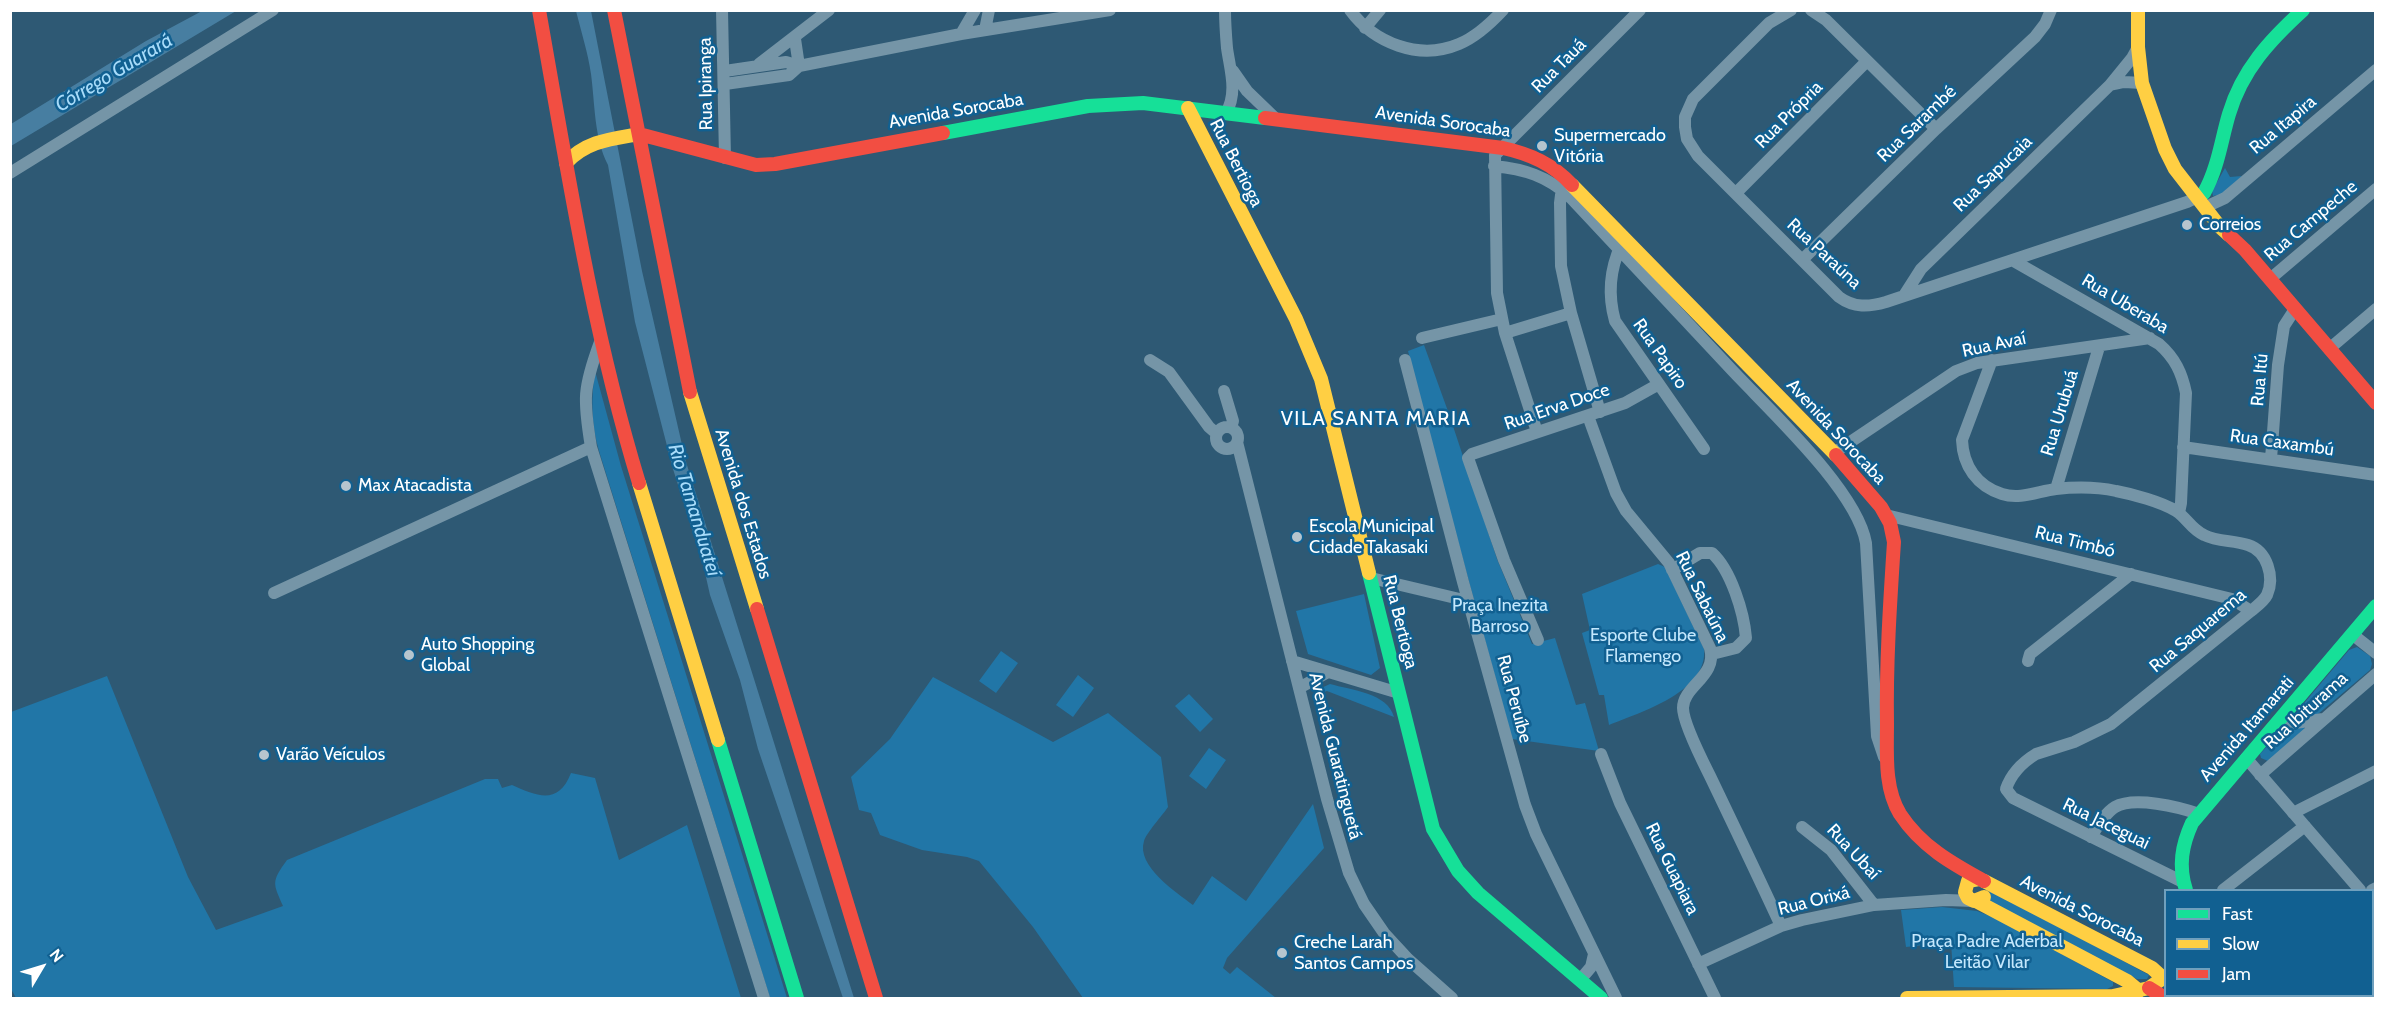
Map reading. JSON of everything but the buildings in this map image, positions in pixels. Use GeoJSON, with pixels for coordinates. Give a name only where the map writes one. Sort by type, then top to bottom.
{"type":"FeatureCollection","features":[{"type":"Feature","properties":{"kind":"main road"},"geometry":{"type":"LineString","coordinates":[[540,10],[566,163],[601,340],[628,451],[797,999]]}},
{"type":"Feature","properties":{"kind":"main road","name":"Avenida dos Estados"},"geometry":{"type":"LineString","coordinates":[[614,10],[690,391],[876,999]]}},
{"type":"Feature","properties":{"kind":"main road"},"geometry":{"type":"LineString","coordinates":[[2138,10],[2138,47],[2142,83],[2159,130],[2204,198],[2220,227],[2245,250],[2376,403]]}},
{"type":"Feature","properties":{"kind":"main road"},"geometry":{"type":"LineString","coordinates":[[2204,198],[2214,173],[2229,115],[2241,84],[2269,41],[2304,10]]}},
{"type":"Feature","properties":{"kind":"main road","name":"Avenida Sorocaba"},"geometry":{"type":"LineString","coordinates":[[639,134],[756,165],[775,164],[1088,106],[1143,103],[1503,147],[1541,160],[1621,243],[1834,453],[1886,515],[1894,542],[1886,671],[1887,764],[1893,795],[1905,823],[1926,846],[1953,864],[2152,968],[2164,977]]}},
{"type":"Feature","properties":{"kind":"main road","name":"Rua Bertioga"},"geometry":{"type":"LineString","coordinates":[[1188,108],[1296,318],[1321,379],[1431,822],[1440,843],[1458,871],[1478,892],[1601,999]]}},
{"type":"Feature","properties":{"kind":"main road"},"geometry":{"type":"LineString","coordinates":[[566,163],[573,154],[588,144],[639,134]]}},
{"type":"Feature","properties":{"kind":"main road","name":"Avenida Itamarati"},"geometry":{"type":"LineString","coordinates":[[2184,886],[2183,847],[2186,835],[2199,814],[2376,606]]}},
{"type":"Feature","properties":{"kind":"main road","name":"Avenida Sorocaba"},"geometry":{"type":"LineString","coordinates":[[1953,864],[1963,877],[1965,888]]}},
{"type":"Feature","properties":{"kind":"main road"},"geometry":{"type":"LineString","coordinates":[[1975,901],[1984,898],[1987,893],[1986,884],[1980,880],[1971,880],[1965,888],[1966,895],[1975,901],[2144,990],[2165,999]]}},
{"type":"Feature","properties":{"kind":"main road"},"geometry":{"type":"LineString","coordinates":[[1907,999],[1945,996],[2102,998],[2144,990],[2164,977]]}},
{"type":"Feature","properties":{"kind":"street"},"geometry":{"type":"LineString","coordinates":[[10,173],[273,10]]}},
{"type":"Feature","properties":{"kind":"street","name":"Rua Ipiranga"},"geometry":{"type":"LineString","coordinates":[[722,10],[725,158]]}},
{"type":"Feature","properties":{"kind":"street"},"geometry":{"type":"LineString","coordinates":[[725,78],[758,65],[795,39],[829,10]]}},
{"type":"Feature","properties":{"kind":"street"},"geometry":{"type":"LineString","coordinates":[[961,34],[975,10]]}},
{"type":"Feature","properties":{"kind":"street"},"geometry":{"type":"LineString","coordinates":[[985,30],[989,10]]}},
{"type":"Feature","properties":{"kind":"street"},"geometry":{"type":"LineString","coordinates":[[758,65],[786,62],[799,66],[961,34],[1110,10]]}},
{"type":"Feature","properties":{"kind":"street"},"geometry":{"type":"LineString","coordinates":[[1225,10],[1233,98],[1227,113]]}},
{"type":"Feature","properties":{"kind":"street"},"geometry":{"type":"LineString","coordinates":[[1350,10],[1365,28],[1395,45],[1419,50],[1458,45],[1471,38],[1503,10]]}},
{"type":"Feature","properties":{"kind":"street"},"geometry":{"type":"LineString","coordinates":[[1365,28],[1380,10]]}},
{"type":"Feature","properties":{"kind":"street","name":"Rua Tauá"},"geometry":{"type":"LineString","coordinates":[[1494,166],[1495,155],[1640,10]]}},
{"type":"Feature","properties":{"kind":"street","name":"Rua Paraúna"},"geometry":{"type":"LineString","coordinates":[[1791,10],[1769,22],[1693,99],[1685,117],[1687,139],[1692,148],[1736,194],[1839,297],[1851,304],[1864,306],[1878,304],[2204,198]]}},
{"type":"Feature","properties":{"kind":"street"},"geometry":{"type":"LineString","coordinates":[[1811,10],[1826,20],[1936,129]]}},
{"type":"Feature","properties":{"kind":"street","name":"Rua Sarambé"},"geometry":{"type":"LineString","coordinates":[[1802,260],[1936,129],[2035,37],[2052,10]]}},
{"type":"Feature","properties":{"kind":"street"},"geometry":{"type":"LineString","coordinates":[[795,39],[799,66]]}},
{"type":"Feature","properties":{"kind":"street","name":"Rua Sapucaia"},"geometry":{"type":"LineString","coordinates":[[1905,294],[1921,269],[2110,85],[2138,47]]}},
{"type":"Feature","properties":{"kind":"street","name":"Rua Própria"},"geometry":{"type":"LineString","coordinates":[[1736,194],[1868,61]]}},
{"type":"Feature","properties":{"kind":"street"},"geometry":{"type":"LineString","coordinates":[[725,78],[789,75],[799,66]]}},
{"type":"Feature","properties":{"kind":"street"},"geometry":{"type":"LineString","coordinates":[[1230,66],[1247,90],[1276,119]]}},
{"type":"Feature","properties":{"kind":"street","name":"Rua Itapira"},"geometry":{"type":"LineString","coordinates":[[2204,198],[2225,198],[2376,69]]}},
{"type":"Feature","properties":{"kind":"street"},"geometry":{"type":"LineString","coordinates":[[2110,85],[2124,82],[2142,83]]}},
{"type":"Feature","properties":{"kind":"street"},"geometry":{"type":"LineString","coordinates":[[1537,432],[1502,319],[1496,277],[1494,166],[1524,170],[1567,187]]}},
{"type":"Feature","properties":{"kind":"street","name":"Rua Sabaúna"},"geometry":{"type":"LineString","coordinates":[[1567,187],[1560,203],[1561,266],[1594,414],[1616,494],[1626,511],[1665,558],[1712,654],[1703,678],[1684,700],[1683,713],[1698,752],[1781,926]]}},
{"type":"Feature","properties":{"kind":"street","name":"Rua Campeche"},"geometry":{"type":"LineString","coordinates":[[2270,279],[2376,189]]}},
{"type":"Feature","properties":{"kind":"street","name":"Rua Papiro"},"geometry":{"type":"LineString","coordinates":[[1621,243],[1611,284],[1612,311],[1619,326],[1704,449]]}},
{"type":"Feature","properties":{"kind":"street","name":"Avenida Sorocaba"},"geometry":{"type":"LineString","coordinates":[[1621,243],[1810,454],[1841,492],[1857,517],[1866,543],[1877,736],[1887,764]]}},
{"type":"Feature","properties":{"kind":"street","name":"Rua Uberaba"},"geometry":{"type":"LineString","coordinates":[[2012,260],[2150,339],[2168,352],[2183,377],[2186,393],[2179,513]]}},
{"type":"Feature","properties":{"kind":"street","name":"Rua Itú"},"geometry":{"type":"LineString","coordinates":[[2271,459],[2278,365],[2284,326],[2295,309]]}},
{"type":"Feature","properties":{"kind":"street"},"geometry":{"type":"LineString","coordinates":[[2329,349],[2376,309]]}},
{"type":"Feature","properties":{"kind":"street"},"geometry":{"type":"LineString","coordinates":[[1505,333],[1571,313]]}},
{"type":"Feature","properties":{"kind":"street"},"geometry":{"type":"LineString","coordinates":[[1422,338],[1502,319]]}},
{"type":"Feature","properties":{"kind":"street","name":"Rua Avaí"},"geometry":{"type":"LineString","coordinates":[[1834,453],[1956,371],[1977,363],[2150,339]]}},
{"type":"Feature","properties":{"kind":"street"},"geometry":{"type":"LineString","coordinates":[[601,340],[588,375],[585,394],[591,447],[764,999]]}},
{"type":"Feature","properties":{"kind":"street","name":"Rua Urubuá"},"geometry":{"type":"LineString","coordinates":[[2056,489],[2099,347]]}},
{"type":"Feature","properties":{"kind":"street"},"geometry":{"type":"LineString","coordinates":[[1150,360],[1169,372],[1209,427],[1216,433]]}},
{"type":"Feature","properties":{"kind":"street","name":"Rua Peruíbe"},"geometry":{"type":"LineString","coordinates":[[1405,360],[1525,806],[1536,834],[1616,999]]}},
{"type":"Feature","properties":{"kind":"street","name":"Rua Saquarema"},"geometry":{"type":"LineString","coordinates":[[1992,360],[1962,440],[1967,465],[1974,476],[1987,487],[2004,495],[2027,495],[2056,489],[2115,491],[2179,513],[2189,525],[2215,540],[2247,544],[2265,559],[2269,570],[2269,587],[2263,601],[2111,724],[2100,731],[2036,754],[2029,759],[2008,782],[2007,792],[2013,798]]}},
{"type":"Feature","properties":{"kind":"street","name":"Rua Erva Doce"},"geometry":{"type":"LineString","coordinates":[[1538,640],[1504,560],[1468,458],[1472,454],[1625,403],[1659,384]]}},
{"type":"Feature","properties":{"kind":"street"},"geometry":{"type":"LineString","coordinates":[[1224,391],[1233,421],[1232,427]]}},
{"type":"Feature","properties":{"kind":"street"},"geometry":{"type":"LineString","coordinates":[[1223,427],[1232,427],[1238,434],[1232,446],[1222,448],[1216,442],[1216,433],[1223,427]]}},
{"type":"Feature","properties":{"kind":"street","name":"Avenida Guaratinguetá"},"geometry":{"type":"LineString","coordinates":[[1232,446],[1248,488],[1338,839],[1355,887],[1374,919],[1396,947],[1452,999]]}},
{"type":"Feature","properties":{"kind":"street"},"geometry":{"type":"LineString","coordinates":[[274,593],[591,447]]}},
{"type":"Feature","properties":{"kind":"street","name":"Rua Caxambú"},"geometry":{"type":"LineString","coordinates":[[2183,447],[2376,474]]}},
{"type":"Feature","properties":{"kind":"street","name":"Rua Timbó"},"geometry":{"type":"LineString","coordinates":[[1886,515],[2232,599],[2251,611]]}},
{"type":"Feature","properties":{"kind":"street"},"geometry":{"type":"LineString","coordinates":[[1672,570],[1704,552],[1712,553],[1721,564],[1739,603],[1746,638],[1736,648],[1712,654]]}},
{"type":"Feature","properties":{"kind":"street"},"geometry":{"type":"LineString","coordinates":[[2028,661],[2030,654],[2131,574]]}},
{"type":"Feature","properties":{"kind":"street"},"geometry":{"type":"LineString","coordinates":[[1371,578],[1468,601]]}},
{"type":"Feature","properties":{"kind":"street"},"geometry":{"type":"LineString","coordinates":[[2352,634],[2376,653]]}},
{"type":"Feature","properties":{"kind":"street"},"geometry":{"type":"LineString","coordinates":[[1292,661],[1399,693]]}},
{"type":"Feature","properties":{"kind":"street"},"geometry":{"type":"LineString","coordinates":[[1299,688],[1328,672]]}},
{"type":"Feature","properties":{"kind":"street","name":"Rua Ibiturama"},"geometry":{"type":"LineString","coordinates":[[2260,775],[2376,674]]}},
{"type":"Feature","properties":{"kind":"street"},"geometry":{"type":"LineString","coordinates":[[2277,722],[2295,723],[2324,719]]}},
{"type":"Feature","properties":{"kind":"street","name":"Rua Guapiara"},"geometry":{"type":"LineString","coordinates":[[1601,754],[1620,803],[1715,999]]}},
{"type":"Feature","properties":{"kind":"street"},"geometry":{"type":"LineString","coordinates":[[2246,758],[2358,889]]}},
{"type":"Feature","properties":{"kind":"street"},"geometry":{"type":"LineString","coordinates":[[2293,813],[2376,771]]}},
{"type":"Feature","properties":{"kind":"street","name":"Rua Jaceguai"},"geometry":{"type":"LineString","coordinates":[[2013,798],[2184,886]]}},
{"type":"Feature","properties":{"kind":"street"},"geometry":{"type":"LineString","coordinates":[[2091,837],[2111,810],[2122,804],[2176,806],[2199,814]]}},
{"type":"Feature","properties":{"kind":"street"},"geometry":{"type":"LineString","coordinates":[[2226,889],[2305,826]]}},
{"type":"Feature","properties":{"kind":"street","name":"Rua Ubaí"},"geometry":{"type":"LineString","coordinates":[[1802,827],[1831,850],[1874,905]]}},
{"type":"Feature","properties":{"kind":"street","name":"Rua Orixá"},"geometry":{"type":"LineString","coordinates":[[1946,900],[1965,888]]}},
{"type":"Feature","properties":{"kind":"street","name":"Rua Orixá"},"geometry":{"type":"LineString","coordinates":[[1698,964],[1781,926],[1874,905],[1946,900],[1975,901]]}},
{"type":"Feature","properties":{"kind":"street"},"geometry":{"type":"LineString","coordinates":[[1580,980],[1591,967],[1594,954]]}},
{"type":"Feature","properties":{"kind":"green space"},"geometry":{"type":"Polygon","coordinates":[[[2225,168],[2230,177],[2242,176],[2222,194],[2213,196],[2212,191],[2225,168]]]}},
{"type":"Feature","properties":{"kind":"green space","name":"Praça Inezita Barroso"},"geometry":{"type":"Polygon","coordinates":[[[1424,345],[1497,559],[1532,644],[1555,638],[1576,705],[1585,703],[1599,751],[1512,739],[1408,351],[1424,345]]]}},
{"type":"Feature","properties":{"kind":"green space"},"geometry":{"type":"Polygon","coordinates":[[[595,371],[621,466],[787,998],[770,998],[599,451],[592,411],[595,371]]]}},
{"type":"Feature","properties":{"kind":"green space","name":"Esporte Clube Flamengo"},"geometry":{"type":"Polygon","coordinates":[[[1658,564],[1665,567],[1704,649],[1702,664],[1695,677],[1684,689],[1654,707],[1609,725],[1604,695],[1599,695],[1582,633],[1590,630],[1582,594],[1658,564]]]}},
{"type":"Feature","properties":{"kind":"green space"},"geometry":{"type":"Polygon","coordinates":[[[1364,594],[1380,668],[1371,675],[1308,654],[1296,611],[1364,594]]]}},
{"type":"Feature","properties":{"kind":"green space"},"geometry":{"type":"Polygon","coordinates":[[[2357,647],[2370,656],[2372,664],[2370,670],[2318,714],[2300,716],[2300,708],[2349,650],[2357,647]]]}},
{"type":"Feature","properties":{"kind":"green space"},"geometry":{"type":"Polygon","coordinates":[[[1001,651],[1018,663],[996,693],[979,681],[1001,651]]]}},
{"type":"Feature","properties":{"kind":"green space"},"geometry":{"type":"Polygon","coordinates":[[[1078,675],[1094,688],[1073,717],[1056,705],[1078,675]]]}},
{"type":"Feature","properties":{"kind":"green space"},"geometry":{"type":"Polygon","coordinates":[[[107,676],[188,877],[216,930],[283,906],[275,883],[278,873],[287,860],[485,779],[498,779],[502,788],[512,785],[546,796],[560,790],[571,773],[595,778],[619,860],[687,825],[741,998],[16,998],[10,987],[11,712],[107,676]]]}},
{"type":"Feature","properties":{"kind":"green space"},"geometry":{"type":"Polygon","coordinates":[[[933,677],[1053,742],[1108,713],[1161,757],[1168,807],[1146,837],[1143,850],[1146,860],[1159,878],[1193,905],[1212,876],[1246,901],[1313,804],[1324,848],[1227,958],[1223,968],[1230,974],[1237,967],[1276,998],[1083,998],[1033,927],[979,861],[922,850],[880,835],[871,813],[859,810],[851,777],[890,739],[933,677]]]}},
{"type":"Feature","properties":{"kind":"green space"},"geometry":{"type":"Polygon","coordinates":[[[1330,684],[1377,698],[1390,709],[1394,717],[1327,691],[1321,693],[1318,700],[1319,689],[1330,684]]]}},
{"type":"Feature","properties":{"kind":"green space"},"geometry":{"type":"Polygon","coordinates":[[[1189,694],[1213,719],[1200,732],[1175,706],[1189,694]]]}},
{"type":"Feature","properties":{"kind":"green space"},"geometry":{"type":"Polygon","coordinates":[[[2303,727],[2305,729],[2268,761],[2261,758],[2260,754],[2278,734],[2303,727]]]}},
{"type":"Feature","properties":{"kind":"green space"},"geometry":{"type":"Polygon","coordinates":[[[1209,748],[1226,760],[1206,789],[1189,776],[1209,748]]]}},
{"type":"Feature","properties":{"kind":"green space"},"geometry":{"type":"Polygon","coordinates":[[[1991,890],[2149,975],[2147,979],[2137,979],[1985,901],[1991,890]]]}},
{"type":"Feature","properties":{"kind":"green space","name":"Praça Padre Aderbal Leitão Vilar"},"geometry":{"type":"Polygon","coordinates":[[[1942,907],[1977,911],[1995,918],[2113,982],[2113,986],[2107,989],[1954,987],[1951,942],[1906,947],[1901,910],[1942,907]]]}},
{"type":"Feature","properties":{"kind":"water","name":"Córrego Guarará"},"geometry":{"type":"Polygon","coordinates":[[[202,11],[236,11],[11,146],[11,124],[146,41],[202,11]]]}},
{"type":"Feature","properties":{"kind":"water","name":"Rio Tamanduateí"},"geometry":{"type":"Polygon","coordinates":[[[576,11],[591,11],[642,271],[686,462],[854,998],[843,998],[758,749],[740,680],[710,595],[703,564],[673,469],[635,322],[608,165],[600,144],[590,66],[576,11]]]}},
{"type":"Feature","properties":{"kind":"traffic: fast"},"geometry":{"type":"LineString","coordinates":[[2204,193],[2213,174],[2229,114],[2241,83],[2269,44],[2303,10]]}},
{"type":"Feature","properties":{"kind":"traffic: fast"},"geometry":{"type":"LineString","coordinates":[[943,133],[1088,106],[1143,103],[1265,118]]}},
{"type":"Feature","properties":{"kind":"traffic: fast"},"geometry":{"type":"LineString","coordinates":[[1369,573],[1433,829],[1458,871],[1478,893],[1601,998]]}},
{"type":"Feature","properties":{"kind":"traffic: fast"},"geometry":{"type":"LineString","coordinates":[[2186,889],[2182,872],[2182,856],[2192,823],[2376,606]]}},
{"type":"Feature","properties":{"kind":"traffic: fast"},"geometry":{"type":"LineString","coordinates":[[718,740],[797,998]]}},
{"type":"Feature","properties":{"kind":"traffic: slow"},"geometry":{"type":"LineString","coordinates":[[2138,10],[2138,47],[2142,83],[2165,149],[2175,169],[2220,227],[2229,235]]}},
{"type":"Feature","properties":{"kind":"traffic: slow"},"geometry":{"type":"LineString","coordinates":[[1188,108],[1296,319],[1321,379],[1369,573]]}},
{"type":"Feature","properties":{"kind":"traffic: slow"},"geometry":{"type":"LineString","coordinates":[[566,163],[591,145],[639,134]]}},
{"type":"Feature","properties":{"kind":"traffic: slow"},"geometry":{"type":"LineString","coordinates":[[1572,185],[1836,455]]}},
{"type":"Feature","properties":{"kind":"traffic: slow"},"geometry":{"type":"LineString","coordinates":[[690,392],[757,609]]}},
{"type":"Feature","properties":{"kind":"traffic: slow"},"geometry":{"type":"LineString","coordinates":[[639,483],[718,740]]}},
{"type":"Feature","properties":{"kind":"traffic: slow"},"geometry":{"type":"LineString","coordinates":[[1979,879],[1968,881],[1965,892],[1968,898],[1974,901],[1984,897]]}},
{"type":"Feature","properties":{"kind":"traffic: slow"},"geometry":{"type":"LineString","coordinates":[[1984,881],[2152,968],[2163,978]]}},
{"type":"Feature","properties":{"kind":"traffic: slow"},"geometry":{"type":"LineString","coordinates":[[1976,901],[2127,981],[2139,991]]}},
{"type":"Feature","properties":{"kind":"traffic: slow"},"geometry":{"type":"LineString","coordinates":[[1907,998],[2113,996],[2149,988],[2164,977]]}},
{"type":"Feature","properties":{"kind":"traffic: jam"},"geometry":{"type":"LineString","coordinates":[[539,10],[594,307],[622,425],[639,483]]}},
{"type":"Feature","properties":{"kind":"traffic: jam"},"geometry":{"type":"LineString","coordinates":[[614,10],[690,392]]}},
{"type":"Feature","properties":{"kind":"traffic: jam"},"geometry":{"type":"LineString","coordinates":[[1265,118],[1503,148],[1540,161],[1557,171],[1572,185]]}},
{"type":"Feature","properties":{"kind":"traffic: jam"},"geometry":{"type":"LineString","coordinates":[[639,134],[756,165],[775,164],[943,133]]}},
{"type":"Feature","properties":{"kind":"traffic: jam"},"geometry":{"type":"LineString","coordinates":[[2229,235],[2245,250],[2376,403]]}},
{"type":"Feature","properties":{"kind":"traffic: jam"},"geometry":{"type":"LineString","coordinates":[[1836,455],[1881,507],[1890,523],[1894,542],[1888,656],[1887,747],[1891,793],[1900,814],[1927,845],[1984,881]]}},
{"type":"Feature","properties":{"kind":"traffic: jam"},"geometry":{"type":"LineString","coordinates":[[757,609],[876,998]]}},
{"type":"Feature","properties":{"kind":"traffic: jam"},"geometry":{"type":"LineString","coordinates":[[2149,988],[2165,998]]}},
{"type":"Feature","properties":{"kind":"place","name":"Supermercado Vitória"},"geometry":{"type":"Point","coordinates":[1542,146]}},
{"type":"Feature","properties":{"kind":"place","name":"Correios"},"geometry":{"type":"Point","coordinates":[2187,225]}},
{"type":"Feature","properties":{"kind":"place","name":"Max Atacadista"},"geometry":{"type":"Point","coordinates":[346,486]}},
{"type":"Feature","properties":{"kind":"place","name":"Escola Municipal Cidade Takasaki"},"geometry":{"type":"Point","coordinates":[1297,537]}},
{"type":"Feature","properties":{"kind":"place","name":"Auto Shopping Global"},"geometry":{"type":"Point","coordinates":[409,655]}},
{"type":"Feature","properties":{"kind":"place","name":"Varão Veículos"},"geometry":{"type":"Point","coordinates":[264,755]}},
{"type":"Feature","properties":{"kind":"place","name":"Creche Larah Santos Campos"},"geometry":{"type":"Point","coordinates":[1282,953]}},
{"type":"Feature","properties":{"kind":"district","name":"VILA SANTA MARIA"},"geometry":{"type":"Point","coordinates":[1376,419]}}]}
